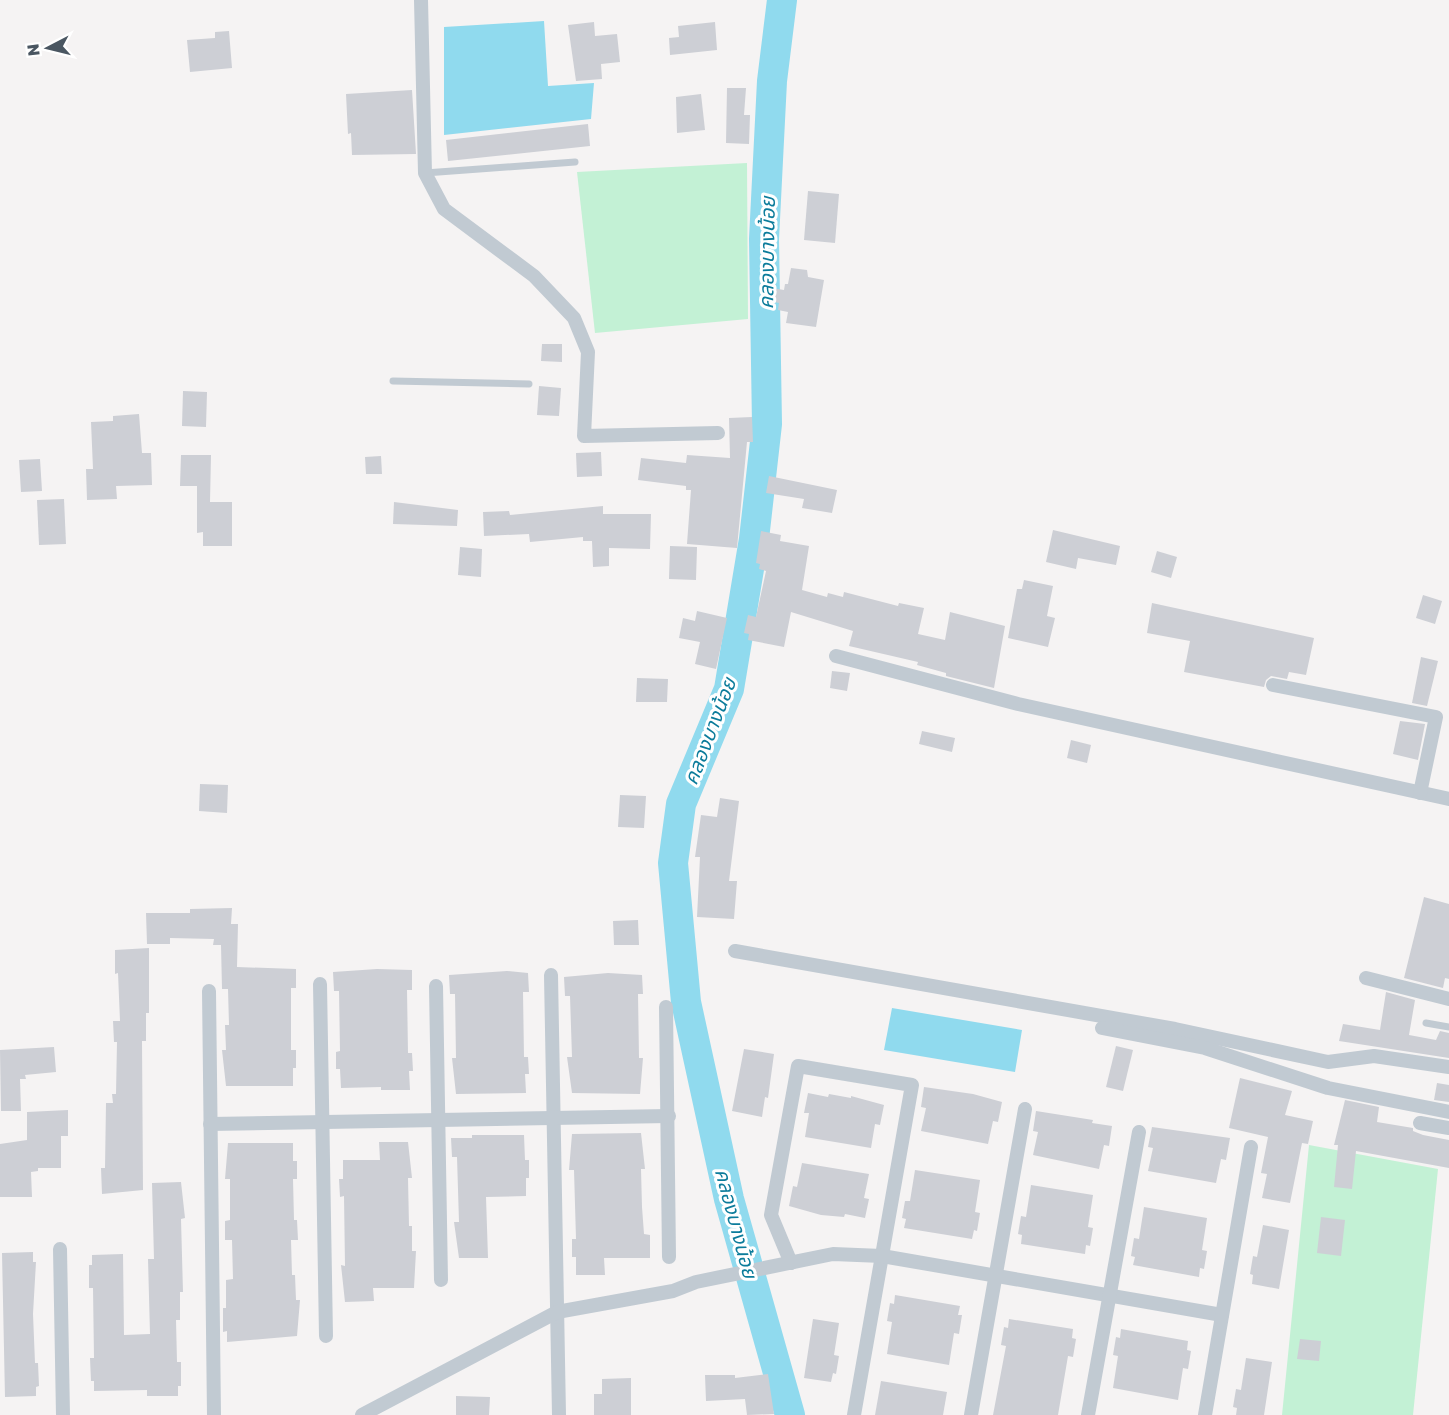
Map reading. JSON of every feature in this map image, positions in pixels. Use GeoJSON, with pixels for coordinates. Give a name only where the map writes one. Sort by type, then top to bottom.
{"type":"FeatureCollection","features":[{"type":"Feature","properties":{"kind":"street"},"geometry":{"type":"LineString","coordinates":[[421,0],[425,173],[444,209],[534,276],[574,318],[588,352],[584,436],[718,433]]}},
{"type":"Feature","properties":{"kind":"street"},"geometry":{"type":"LineString","coordinates":[[836,656],[1018,704],[1449,798]]}},
{"type":"Feature","properties":{"kind":"street"},"geometry":{"type":"LineString","coordinates":[[1273,685],[1436,717],[1420,793]]}},
{"type":"Feature","properties":{"kind":"street"},"geometry":{"type":"LineString","coordinates":[[735,951],[1175,1029],[1328,1062],[1374,1056],[1449,1067]]}},
{"type":"Feature","properties":{"kind":"street"},"geometry":{"type":"LineString","coordinates":[[550,975],[559,1415]]}},
{"type":"Feature","properties":{"kind":"street"},"geometry":{"type":"LineString","coordinates":[[1366,978],[1449,999]]}},
{"type":"Feature","properties":{"kind":"street"},"geometry":{"type":"LineString","coordinates":[[320,984],[326,1336]]}},
{"type":"Feature","properties":{"kind":"street"},"geometry":{"type":"LineString","coordinates":[[436,986],[441,1280]]}},
{"type":"Feature","properties":{"kind":"street"},"geometry":{"type":"LineString","coordinates":[[209,991],[214,1415]]}},
{"type":"Feature","properties":{"kind":"street"},"geometry":{"type":"LineString","coordinates":[[666,1007],[669,1257]]}},
{"type":"Feature","properties":{"kind":"street"},"geometry":{"type":"LineString","coordinates":[[1101,1028],[1205,1048],[1328,1088],[1449,1112]]}},
{"type":"Feature","properties":{"kind":"street"},"geometry":{"type":"LineString","coordinates":[[791,1263],[771,1215],[798,1066],[912,1085],[854,1415]]}},
{"type":"Feature","properties":{"kind":"street"},"geometry":{"type":"LineString","coordinates":[[971,1415],[1025,1109]]}},
{"type":"Feature","properties":{"kind":"street"},"geometry":{"type":"LineString","coordinates":[[210,1124],[669,1116]]}},
{"type":"Feature","properties":{"kind":"street"},"geometry":{"type":"LineString","coordinates":[[1420,1123],[1449,1128]]}},
{"type":"Feature","properties":{"kind":"street"},"geometry":{"type":"LineString","coordinates":[[1088,1415],[1139,1132]]}},
{"type":"Feature","properties":{"kind":"street"},"geometry":{"type":"LineString","coordinates":[[1205,1415],[1251,1147]]}},
{"type":"Feature","properties":{"kind":"street"},"geometry":{"type":"LineString","coordinates":[[60,1249],[63,1415]]}},
{"type":"Feature","properties":{"kind":"street"},"geometry":{"type":"LineString","coordinates":[[362,1415],[557,1312],[674,1291],[696,1282],[833,1254],[882,1256],[1222,1315]]}},
{"type":"Feature","properties":{"kind":"lane"},"geometry":{"type":"LineString","coordinates":[[425,173],[574,162]]}},
{"type":"Feature","properties":{"kind":"lane"},"geometry":{"type":"LineString","coordinates":[[393,381],[529,384]]}},
{"type":"Feature","properties":{"kind":"lane"},"geometry":{"type":"LineString","coordinates":[[1426,1023],[1449,1027]]}},
{"type":"Feature","properties":{"kind":"green space"},"geometry":{"type":"Polygon","coordinates":[[[747,163],[748,319],[595,333],[577,172],[747,163]]]}},
{"type":"Feature","properties":{"kind":"green space"},"geometry":{"type":"Polygon","coordinates":[[[1309,1145],[1438,1169],[1413,1415],[1282,1415],[1309,1145]]]}},
{"type":"Feature","properties":{"kind":"water"},"geometry":{"type":"Polygon","coordinates":[[[544,21],[548,86],[594,83],[591,119],[444,135],[444,27],[544,21]]]}},
{"type":"Feature","properties":{"kind":"water"},"geometry":{"type":"Polygon","coordinates":[[[892,1008],[1022,1030],[1015,1072],[884,1050],[892,1008]]]}},
{"type":"Feature","properties":{"kind":"building"},"geometry":{"type":"Polygon","coordinates":[[[594,22],[595,36],[617,34],[620,62],[601,64],[602,79],[576,81],[568,25],[594,22]]]}},
{"type":"Feature","properties":{"kind":"building"},"geometry":{"type":"Polygon","coordinates":[[[715,22],[717,50],[670,55],[669,38],[679,37],[678,26],[715,22]]]}},
{"type":"Feature","properties":{"kind":"building"},"geometry":{"type":"Polygon","coordinates":[[[229,31],[232,68],[190,72],[187,40],[215,38],[215,32],[229,31]]]}},
{"type":"Feature","properties":{"kind":"building"},"geometry":{"type":"Polygon","coordinates":[[[727,88],[746,88],[744,115],[750,115],[749,144],[726,143],[727,88]]]}},
{"type":"Feature","properties":{"kind":"building"},"geometry":{"type":"Polygon","coordinates":[[[412,90],[416,154],[352,155],[351,133],[348,134],[346,94],[412,90]]]}},
{"type":"Feature","properties":{"kind":"building"},"geometry":{"type":"Polygon","coordinates":[[[701,94],[705,130],[677,133],[676,97],[701,94]]]}},
{"type":"Feature","properties":{"kind":"building"},"geometry":{"type":"Polygon","coordinates":[[[588,124],[590,146],[448,161],[446,140],[588,124]]]}},
{"type":"Feature","properties":{"kind":"building"},"geometry":{"type":"Polygon","coordinates":[[[808,191],[839,194],[835,243],[804,240],[808,191]]]}},
{"type":"Feature","properties":{"kind":"building"},"geometry":{"type":"Polygon","coordinates":[[[791,268],[807,270],[808,277],[824,280],[816,327],[786,323],[788,312],[778,310],[779,303],[770,301],[772,288],[784,290],[785,284],[788,284],[791,268]]]}},
{"type":"Feature","properties":{"kind":"building"},"geometry":{"type":"Polygon","coordinates":[[[542,344],[562,344],[562,362],[541,361],[542,344]]]}},
{"type":"Feature","properties":{"kind":"building"},"geometry":{"type":"Polygon","coordinates":[[[539,386],[561,388],[559,416],[537,415],[539,386]]]}},
{"type":"Feature","properties":{"kind":"building"},"geometry":{"type":"Polygon","coordinates":[[[183,391],[207,392],[206,427],[182,426],[183,391]]]}},
{"type":"Feature","properties":{"kind":"building"},"geometry":{"type":"Polygon","coordinates":[[[139,414],[142,453],[151,453],[152,485],[116,486],[117,499],[87,500],[86,469],[93,469],[91,422],[113,421],[113,416],[139,414]]]}},
{"type":"Feature","properties":{"kind":"building"},"geometry":{"type":"Polygon","coordinates":[[[752,417],[753,442],[747,442],[737,548],[687,544],[691,490],[686,490],[686,486],[638,480],[641,458],[686,463],[687,455],[730,458],[729,418],[752,417]]]}},
{"type":"Feature","properties":{"kind":"building"},"geometry":{"type":"Polygon","coordinates":[[[601,452],[602,476],[577,477],[576,453],[601,452]]]}},
{"type":"Feature","properties":{"kind":"building"},"geometry":{"type":"Polygon","coordinates":[[[181,455],[211,455],[210,502],[232,502],[232,546],[203,546],[203,532],[197,533],[197,486],[180,486],[181,455]]]}},
{"type":"Feature","properties":{"kind":"building"},"geometry":{"type":"Polygon","coordinates":[[[381,456],[382,474],[366,474],[365,457],[381,456]]]}},
{"type":"Feature","properties":{"kind":"building"},"geometry":{"type":"Polygon","coordinates":[[[40,459],[42,491],[21,492],[19,460],[40,459]]]}},
{"type":"Feature","properties":{"kind":"building"},"geometry":{"type":"Polygon","coordinates":[[[769,476],[837,490],[832,513],[802,508],[804,499],[766,493],[769,476]]]}},
{"type":"Feature","properties":{"kind":"building"},"geometry":{"type":"Polygon","coordinates":[[[64,499],[66,544],[39,545],[37,500],[64,499]]]}},
{"type":"Feature","properties":{"kind":"building"},"geometry":{"type":"Polygon","coordinates":[[[394,502],[458,510],[457,526],[393,524],[394,502]]]}},
{"type":"Feature","properties":{"kind":"building"},"geometry":{"type":"Polygon","coordinates":[[[603,506],[603,514],[651,514],[650,549],[609,548],[609,566],[593,567],[592,541],[583,541],[583,537],[530,542],[529,534],[484,536],[483,512],[509,511],[510,515],[603,506]]]}},
{"type":"Feature","properties":{"kind":"building"},"geometry":{"type":"Polygon","coordinates":[[[1053,530],[1120,546],[1116,565],[1078,558],[1076,569],[1046,562],[1053,530]]]}},
{"type":"Feature","properties":{"kind":"building"},"geometry":{"type":"Polygon","coordinates":[[[761,531],[781,535],[780,541],[809,546],[802,590],[827,597],[828,593],[843,597],[844,592],[898,606],[899,603],[924,608],[918,634],[945,640],[950,612],[1005,626],[994,688],[946,676],[946,673],[917,665],[918,662],[849,646],[853,631],[791,612],[784,647],[748,640],[749,634],[744,633],[748,615],[756,617],[766,571],[759,569],[760,564],[756,563],[761,531]]]}},
{"type":"Feature","properties":{"kind":"building"},"geometry":{"type":"Polygon","coordinates":[[[670,546],[697,547],[696,580],[669,579],[670,546]]]}},
{"type":"Feature","properties":{"kind":"building"},"geometry":{"type":"Polygon","coordinates":[[[460,547],[482,549],[481,577],[458,575],[460,547]]]}},
{"type":"Feature","properties":{"kind":"building"},"geometry":{"type":"Polygon","coordinates":[[[1157,551],[1177,557],[1171,578],[1151,572],[1157,551]]]}},
{"type":"Feature","properties":{"kind":"building"},"geometry":{"type":"Polygon","coordinates":[[[1024,580],[1053,586],[1047,616],[1055,618],[1048,647],[1008,638],[1017,589],[1022,589],[1024,580]]]}},
{"type":"Feature","properties":{"kind":"building"},"geometry":{"type":"Polygon","coordinates":[[[1423,595],[1442,601],[1435,624],[1416,618],[1423,595]]]}},
{"type":"Feature","properties":{"kind":"building"},"geometry":{"type":"Polygon","coordinates":[[[1152,603],[1314,638],[1306,675],[1289,672],[1287,679],[1271,676],[1266,680],[1264,687],[1184,672],[1190,641],[1147,633],[1152,603]]]}},
{"type":"Feature","properties":{"kind":"building"},"geometry":{"type":"Polygon","coordinates":[[[697,611],[727,618],[716,669],[695,664],[700,642],[679,638],[683,618],[695,621],[697,611]]]}},
{"type":"Feature","properties":{"kind":"building"},"geometry":{"type":"Polygon","coordinates":[[[1421,657],[1438,661],[1427,706],[1412,703],[1421,657]]]}},
{"type":"Feature","properties":{"kind":"building"},"geometry":{"type":"Polygon","coordinates":[[[832,671],[850,673],[847,691],[830,688],[832,671]]]}},
{"type":"Feature","properties":{"kind":"building"},"geometry":{"type":"Polygon","coordinates":[[[637,678],[668,679],[667,702],[636,702],[637,678]]]}},
{"type":"Feature","properties":{"kind":"building"},"geometry":{"type":"Polygon","coordinates":[[[1400,721],[1425,724],[1418,760],[1393,754],[1400,721]]]}},
{"type":"Feature","properties":{"kind":"building"},"geometry":{"type":"Polygon","coordinates":[[[922,731],[955,738],[952,752],[919,744],[922,731]]]}},
{"type":"Feature","properties":{"kind":"building"},"geometry":{"type":"Polygon","coordinates":[[[1071,740],[1091,745],[1087,763],[1067,758],[1071,740]]]}},
{"type":"Feature","properties":{"kind":"building"},"geometry":{"type":"Polygon","coordinates":[[[200,784],[228,785],[227,813],[199,811],[200,784]]]}},
{"type":"Feature","properties":{"kind":"building"},"geometry":{"type":"Polygon","coordinates":[[[620,795],[646,796],[644,828],[618,827],[620,795]]]}},
{"type":"Feature","properties":{"kind":"building"},"geometry":{"type":"Polygon","coordinates":[[[720,798],[739,801],[729,881],[737,881],[734,919],[697,917],[700,857],[695,857],[701,815],[717,817],[720,798]]]}},
{"type":"Feature","properties":{"kind":"building"},"geometry":{"type":"Polygon","coordinates":[[[1424,897],[1449,904],[1449,979],[1445,978],[1443,988],[1404,978],[1424,897]]]}},
{"type":"Feature","properties":{"kind":"building"},"geometry":{"type":"Polygon","coordinates":[[[232,908],[231,924],[238,924],[237,967],[296,969],[296,988],[291,988],[291,1050],[296,1050],[293,1086],[226,1086],[222,1050],[226,1050],[225,1025],[229,1025],[228,989],[222,989],[221,945],[213,945],[214,939],[170,938],[170,944],[147,944],[146,913],[190,913],[190,909],[232,908]]]}},
{"type":"Feature","properties":{"kind":"building"},"geometry":{"type":"Polygon","coordinates":[[[638,920],[639,945],[614,945],[613,921],[638,920]]]}},
{"type":"Feature","properties":{"kind":"building"},"geometry":{"type":"Polygon","coordinates":[[[149,948],[149,1013],[146,1013],[146,1041],[142,1041],[143,1190],[102,1194],[101,1168],[105,1168],[106,1103],[113,1103],[112,1094],[116,1094],[117,1042],[114,1042],[113,1021],[120,1021],[115,950],[149,948]]]}},
{"type":"Feature","properties":{"kind":"building"},"geometry":{"type":"Polygon","coordinates":[[[377,969],[412,970],[412,990],[407,990],[408,1053],[412,1053],[413,1071],[409,1071],[410,1090],[381,1090],[381,1087],[341,1088],[340,1069],[336,1069],[336,1052],[340,1051],[339,991],[334,991],[333,972],[377,969]]]}},
{"type":"Feature","properties":{"kind":"building"},"geometry":{"type":"Polygon","coordinates":[[[507,971],[528,973],[529,992],[523,992],[524,1057],[528,1057],[529,1074],[525,1074],[526,1093],[456,1094],[452,1058],[456,1058],[455,994],[450,994],[449,975],[507,971]]]}},
{"type":"Feature","properties":{"kind":"building"},"geometry":{"type":"Polygon","coordinates":[[[608,973],[642,975],[643,994],[638,994],[639,1058],[643,1058],[640,1094],[572,1093],[567,1057],[572,1057],[570,996],[565,996],[564,977],[608,973]]]}},
{"type":"Feature","properties":{"kind":"building"},"geometry":{"type":"Polygon","coordinates":[[[1386,992],[1415,1000],[1409,1035],[1436,1040],[1440,1031],[1449,1033],[1449,1058],[1339,1041],[1343,1024],[1380,1030],[1386,992]]]}},
{"type":"Feature","properties":{"kind":"building"},"geometry":{"type":"Polygon","coordinates":[[[1116,1046],[1133,1050],[1123,1091],[1106,1087],[1116,1046]]]}},
{"type":"Feature","properties":{"kind":"building"},"geometry":{"type":"Polygon","coordinates":[[[54,1047],[56,1072],[25,1075],[26,1079],[20,1079],[21,1111],[1,1111],[0,1050],[54,1047]]]}},
{"type":"Feature","properties":{"kind":"building"},"geometry":{"type":"Polygon","coordinates":[[[744,1049],[774,1054],[768,1098],[765,1097],[762,1117],[732,1111],[744,1049]]]}},
{"type":"Feature","properties":{"kind":"building"},"geometry":{"type":"Polygon","coordinates":[[[1240,1078],[1292,1091],[1285,1115],[1313,1121],[1308,1144],[1302,1143],[1290,1203],[1262,1198],[1267,1174],[1261,1173],[1268,1137],[1229,1128],[1240,1078]]]}},
{"type":"Feature","properties":{"kind":"building"},"geometry":{"type":"Polygon","coordinates":[[[1437,1083],[1449,1085],[1449,1102],[1434,1100],[1437,1083]]]}},
{"type":"Feature","properties":{"kind":"building"},"geometry":{"type":"Polygon","coordinates":[[[924,1087],[973,1094],[1002,1102],[998,1122],[993,1121],[988,1144],[921,1131],[926,1108],[921,1107],[924,1087]]]}},
{"type":"Feature","properties":{"kind":"building"},"geometry":{"type":"Polygon","coordinates":[[[808,1093],[828,1097],[829,1094],[851,1098],[851,1096],[884,1105],[880,1125],[875,1124],[871,1148],[805,1137],[809,1113],[804,1113],[808,1093]]]}},
{"type":"Feature","properties":{"kind":"building"},"geometry":{"type":"Polygon","coordinates":[[[1345,1100],[1379,1107],[1377,1122],[1413,1128],[1413,1131],[1423,1135],[1449,1140],[1449,1168],[1356,1151],[1352,1189],[1334,1187],[1338,1145],[1334,1145],[1345,1100]]]}},
{"type":"Feature","properties":{"kind":"building"},"geometry":{"type":"Polygon","coordinates":[[[68,1110],[68,1136],[61,1136],[61,1168],[38,1168],[38,1171],[31,1172],[32,1197],[0,1197],[0,1144],[27,1140],[27,1112],[68,1110]]]}},
{"type":"Feature","properties":{"kind":"building"},"geometry":{"type":"Polygon","coordinates":[[[1036,1111],[1093,1120],[1092,1123],[1112,1126],[1109,1146],[1104,1145],[1099,1169],[1033,1155],[1038,1132],[1033,1131],[1036,1111]]]}},
{"type":"Feature","properties":{"kind":"building"},"geometry":{"type":"Polygon","coordinates":[[[1152,1127],[1230,1138],[1226,1160],[1221,1159],[1216,1183],[1148,1171],[1153,1148],[1148,1147],[1152,1127]]]}},
{"type":"Feature","properties":{"kind":"building"},"geometry":{"type":"Polygon","coordinates":[[[641,1133],[645,1169],[641,1169],[642,1207],[644,1234],[650,1235],[650,1258],[604,1258],[605,1275],[576,1275],[576,1257],[572,1257],[572,1239],[576,1239],[574,1170],[569,1170],[572,1134],[641,1133]]]}},
{"type":"Feature","properties":{"kind":"building"},"geometry":{"type":"Polygon","coordinates":[[[472,1135],[524,1135],[525,1160],[529,1160],[526,1196],[486,1197],[488,1258],[459,1258],[454,1222],[459,1222],[457,1157],[452,1157],[451,1138],[472,1138],[472,1135]]]}},
{"type":"Feature","properties":{"kind":"building"},"geometry":{"type":"Polygon","coordinates":[[[379,1142],[408,1142],[412,1178],[408,1178],[409,1226],[412,1226],[412,1251],[416,1251],[414,1288],[373,1288],[374,1301],[345,1302],[341,1265],[345,1266],[344,1196],[340,1197],[339,1179],[343,1179],[343,1160],[380,1160],[379,1142]]]}},
{"type":"Feature","properties":{"kind":"building"},"geometry":{"type":"Polygon","coordinates":[[[228,1143],[293,1143],[293,1161],[297,1161],[297,1179],[293,1179],[294,1220],[297,1220],[298,1240],[291,1240],[292,1275],[295,1275],[296,1300],[300,1300],[297,1336],[227,1342],[227,1331],[223,1332],[226,1280],[233,1279],[232,1240],[225,1240],[225,1221],[230,1220],[230,1179],[225,1179],[228,1143]]]}},
{"type":"Feature","properties":{"kind":"building"},"geometry":{"type":"Polygon","coordinates":[[[802,1163],[869,1174],[864,1198],[869,1199],[865,1218],[845,1214],[844,1217],[821,1215],[789,1206],[793,1186],[797,1187],[802,1163]]]}},
{"type":"Feature","properties":{"kind":"building"},"geometry":{"type":"Polygon","coordinates":[[[915,1170],[980,1180],[975,1212],[980,1213],[977,1231],[974,1230],[972,1239],[904,1228],[906,1219],[902,1218],[905,1201],[910,1201],[915,1170]]]}},
{"type":"Feature","properties":{"kind":"building"},"geometry":{"type":"Polygon","coordinates":[[[181,1182],[185,1218],[181,1219],[183,1292],[180,1292],[180,1320],[176,1320],[177,1362],[181,1362],[181,1386],[178,1386],[178,1396],[147,1396],[147,1390],[94,1391],[90,1358],[94,1358],[93,1288],[89,1288],[89,1265],[92,1265],[92,1255],[123,1254],[124,1335],[150,1334],[148,1259],[154,1259],[152,1183],[181,1182]]]}},
{"type":"Feature","properties":{"kind":"building"},"geometry":{"type":"Polygon","coordinates":[[[1031,1185],[1093,1195],[1088,1227],[1093,1228],[1090,1246],[1086,1245],[1085,1254],[1021,1244],[1022,1235],[1018,1234],[1021,1216],[1026,1217],[1031,1185]]]}},
{"type":"Feature","properties":{"kind":"building"},"geometry":{"type":"Polygon","coordinates":[[[1144,1207],[1207,1218],[1202,1250],[1207,1251],[1204,1269],[1200,1268],[1199,1277],[1133,1265],[1135,1257],[1131,1256],[1134,1238],[1139,1239],[1144,1207]]]}},
{"type":"Feature","properties":{"kind":"building"},"geometry":{"type":"Polygon","coordinates":[[[1321,1217],[1345,1220],[1341,1256],[1317,1253],[1321,1217]]]}},
{"type":"Feature","properties":{"kind":"building"},"geometry":{"type":"Polygon","coordinates":[[[1263,1225],[1289,1230],[1279,1289],[1252,1284],[1253,1275],[1250,1274],[1253,1256],[1257,1257],[1263,1225]]]}},
{"type":"Feature","properties":{"kind":"building"},"geometry":{"type":"Polygon","coordinates":[[[33,1252],[33,1262],[36,1262],[33,1314],[35,1363],[38,1363],[39,1386],[36,1387],[36,1396],[5,1397],[2,1253],[33,1252]]]}},
{"type":"Feature","properties":{"kind":"building"},"geometry":{"type":"Polygon","coordinates":[[[895,1295],[960,1306],[958,1315],[962,1315],[959,1334],[954,1333],[949,1365],[887,1354],[892,1322],[887,1321],[890,1303],[894,1304],[895,1295]]]}},
{"type":"Feature","properties":{"kind":"building"},"geometry":{"type":"Polygon","coordinates":[[[813,1319],[839,1323],[834,1355],[839,1356],[836,1374],[833,1373],[831,1382],[804,1378],[813,1319]]]}},
{"type":"Feature","properties":{"kind":"building"},"geometry":{"type":"Polygon","coordinates":[[[1009,1319],[1073,1329],[1072,1338],[1076,1339],[1073,1357],[1068,1356],[1058,1415],[993,1415],[1006,1346],[1001,1345],[1004,1327],[1008,1328],[1009,1319]]]}},
{"type":"Feature","properties":{"kind":"building"},"geometry":{"type":"Polygon","coordinates":[[[1121,1329],[1188,1341],[1187,1350],[1191,1351],[1188,1369],[1183,1368],[1178,1400],[1113,1388],[1118,1356],[1113,1355],[1116,1337],[1120,1338],[1121,1329]]]}},
{"type":"Feature","properties":{"kind":"building"},"geometry":{"type":"Polygon","coordinates":[[[1300,1339],[1321,1341],[1319,1361],[1297,1359],[1300,1339]]]}},
{"type":"Feature","properties":{"kind":"building"},"geometry":{"type":"Polygon","coordinates":[[[1246,1358],[1272,1362],[1264,1415],[1236,1415],[1237,1408],[1233,1407],[1236,1389],[1241,1390],[1246,1358]]]}},
{"type":"Feature","properties":{"kind":"building"},"geometry":{"type":"Polygon","coordinates":[[[768,1374],[774,1414],[747,1415],[745,1399],[706,1401],[705,1375],[735,1375],[735,1378],[768,1374]]]}},
{"type":"Feature","properties":{"kind":"building"},"geometry":{"type":"Polygon","coordinates":[[[631,1378],[631,1415],[594,1415],[594,1394],[602,1394],[602,1379],[631,1378]]]}},
{"type":"Feature","properties":{"kind":"building"},"geometry":{"type":"Polygon","coordinates":[[[881,1381],[947,1392],[943,1415],[875,1415],[881,1381]]]}},
{"type":"Feature","properties":{"kind":"building"},"geometry":{"type":"Polygon","coordinates":[[[456,1396],[490,1397],[489,1415],[456,1415],[456,1396]]]}},
{"type":"Feature","properties":{"kind":"waterway","name":"คลองบางน้อย"},"geometry":{"type":"LineString","coordinates":[[782,0],[772,81],[764,239],[767,424],[754,539],[729,689],[681,804],[673,863],[686,1002],[729,1199],[790,1415]]}}]}
